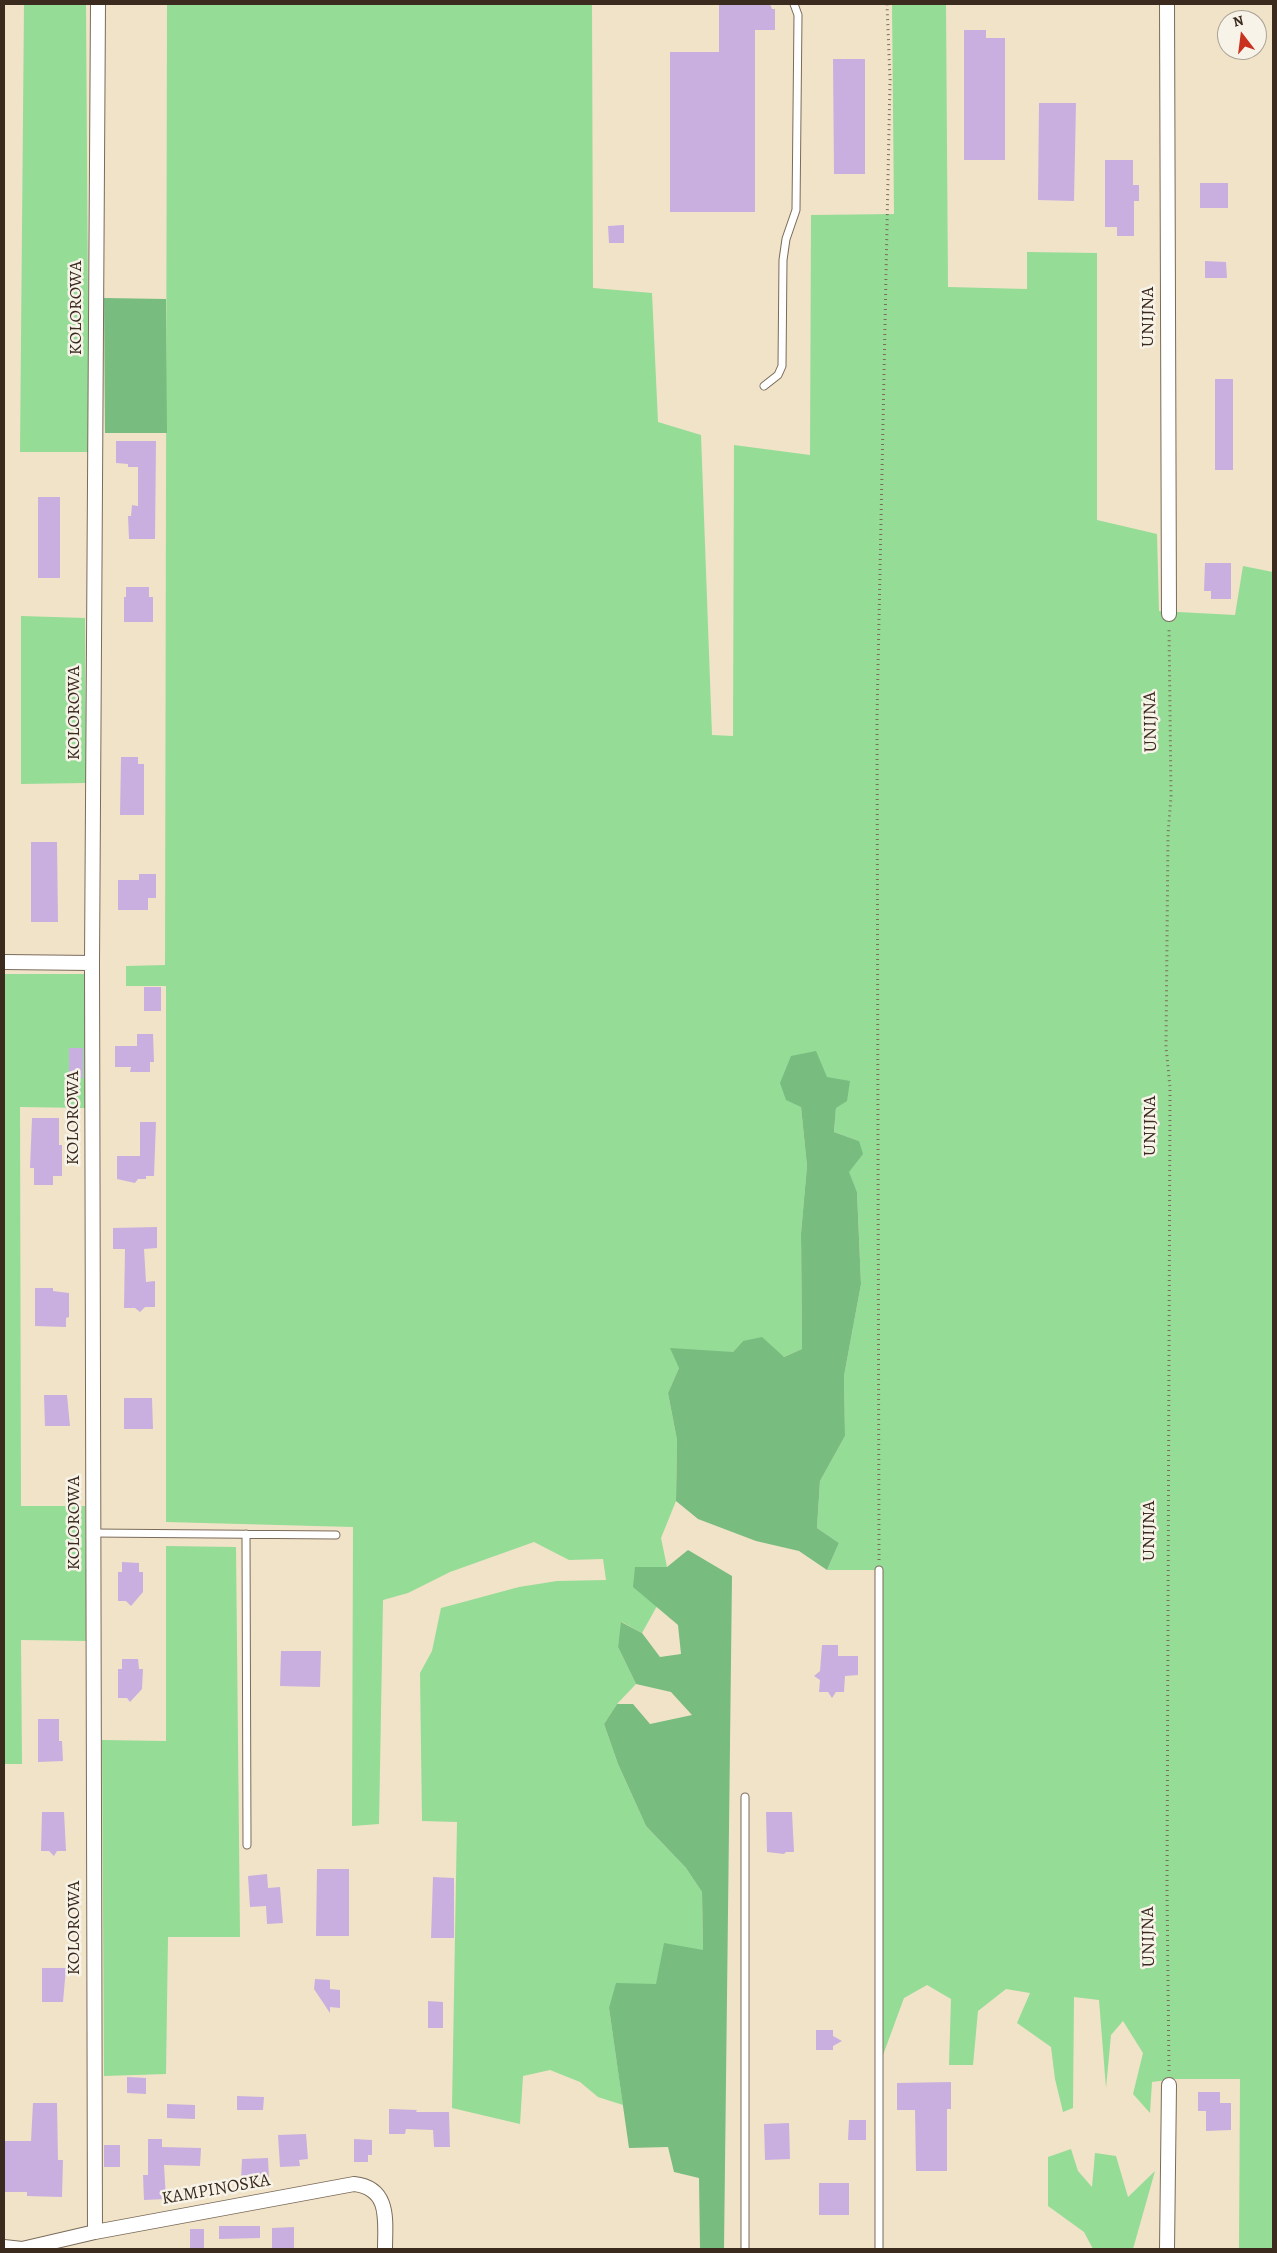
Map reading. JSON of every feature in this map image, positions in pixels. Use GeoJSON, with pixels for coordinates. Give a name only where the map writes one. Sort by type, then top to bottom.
{"type":"FeatureCollection","features":[{"type":"Feature","properties":{"kind":"street","name":"KOLOROWA"},"geometry":{"type":"LineString","coordinates":[[95,2232],[92,963],[98,4]]}},
{"type":"Feature","properties":{"kind":"street","name":"UNIJNA"},"geometry":{"type":"LineString","coordinates":[[1168,4],[1169,614]]}},
{"type":"Feature","properties":{"kind":"street"},"geometry":{"type":"LineString","coordinates":[[4,962],[92,963]]}},
{"type":"Feature","properties":{"kind":"street"},"geometry":{"type":"LineString","coordinates":[[1168,2249],[1169,2084]]}},
{"type":"Feature","properties":{"kind":"street","name":"KAMPINOSKA"},"geometry":{"type":"LineString","coordinates":[[4,2247],[22,2249],[95,2232],[354,2184],[365,2186],[373,2191],[384,2206],[386,2249]]}},
{"type":"Feature","properties":{"kind":"lane"},"geometry":{"type":"LineString","coordinates":[[764,386],[778,375],[782,366],[783,260],[786,239],[796,210],[798,15],[794,4]]}},
{"type":"Feature","properties":{"kind":"lane"},"geometry":{"type":"LineString","coordinates":[[93,1533],[336,1535]]}},
{"type":"Feature","properties":{"kind":"lane"},"geometry":{"type":"LineString","coordinates":[[246,1534],[247,1845]]}},
{"type":"Feature","properties":{"kind":"lane"},"geometry":{"type":"LineString","coordinates":[[879,1570],[879,2249]]}},
{"type":"Feature","properties":{"kind":"lane"},"geometry":{"type":"LineString","coordinates":[[745,1797],[745,2249]]}},
{"type":"Feature","properties":{"kind":"path"},"geometry":{"type":"LineString","coordinates":[[879,1570],[877,717],[890,80],[887,4]]}},
{"type":"Feature","properties":{"kind":"path","name":"UNIJNA"},"geometry":{"type":"LineString","coordinates":[[1169,614],[1171,796],[1168,834],[1166,1047],[1170,1087],[1167,1880],[1169,2084]]}},
{"type":"Feature","properties":{"kind":"green space"},"geometry":{"type":"Polygon","coordinates":[[[24,4],[86,4],[89,452],[20,452],[24,4]]]}},
{"type":"Feature","properties":{"kind":"green space"},"geometry":{"type":"Polygon","coordinates":[[[167,4],[592,4],[593,288],[652,293],[658,422],[701,435],[712,735],[733,736],[734,445],[810,455],[811,215],[894,214],[892,4],[946,4],[948,287],[1027,289],[1027,252],[1097,253],[1097,520],[1157,534],[1159,611],[1235,615],[1243,566],[1273,572],[1273,2249],[1239,2249],[1240,2079],[1175,2079],[1152,2082],[1150,2113],[1133,2094],[1143,2053],[1123,2021],[1111,2035],[1106,2088],[1099,2000],[1074,1997],[1073,2108],[1063,2112],[1055,2079],[1051,2047],[1017,2023],[1030,1993],[1006,1989],[978,2011],[973,2065],[949,2065],[951,1999],[927,1985],[904,1998],[879,2066],[879,1570],[827,1570],[839,1543],[817,1528],[820,1481],[845,1436],[844,1376],[861,1284],[857,1192],[848,1172],[859,1141],[834,1132],[836,1107],[801,1107],[807,1166],[801,1233],[802,1349],[784,1357],[743,1341],[733,1352],[679,1368],[668,1393],[677,1440],[676,1501],[661,1538],[667,1567],[634,1587],[657,1606],[642,1633],[622,1622],[618,1647],[636,1684],[617,1704],[604,1724],[618,1764],[646,1826],[686,1868],[702,1892],[703,1950],[656,1984],[609,2008],[623,2105],[598,2097],[580,2082],[550,2070],[523,2076],[520,2124],[452,2108],[457,1822],[422,1821],[420,1673],[432,1651],[441,1608],[519,1587],[557,1581],[606,1580],[603,1559],[569,1560],[534,1542],[450,1572],[408,1593],[383,1600],[379,1824],[352,1826],[353,1527],[166,1522],[166,986],[126,986],[126,966],[165,965],[167,4]]]}},
{"type":"Feature","properties":{"kind":"green space"},"geometry":{"type":"Polygon","coordinates":[[[104,298],[166,299],[167,433],[105,433],[104,298]]]}},
{"type":"Feature","properties":{"kind":"green space"},"geometry":{"type":"Polygon","coordinates":[[[21,616],[85,618],[86,783],[21,784],[21,616]]]}},
{"type":"Feature","properties":{"kind":"green space"},"geometry":{"type":"Polygon","coordinates":[[[4,974],[87,974],[85,1108],[20,1107],[21,1506],[85,1506],[87,1641],[21,1640],[22,1764],[4,1764],[4,974]]]}},
{"type":"Feature","properties":{"kind":"green space"},"geometry":{"type":"Polygon","coordinates":[[[816,1051],[827,1077],[850,1081],[847,1101],[836,1108],[834,1132],[859,1141],[863,1154],[849,1172],[857,1192],[861,1284],[844,1376],[845,1436],[820,1481],[817,1528],[839,1543],[827,1570],[799,1551],[756,1541],[698,1519],[676,1501],[677,1440],[668,1393],[679,1368],[670,1348],[733,1352],[743,1341],[762,1337],[784,1357],[802,1349],[801,1233],[807,1166],[801,1107],[786,1100],[780,1083],[791,1056],[816,1051]]]}},
{"type":"Feature","properties":{"kind":"green space"},"geometry":{"type":"Polygon","coordinates":[[[166,1546],[236,1547],[240,1937],[168,1937],[166,2074],[104,2076],[102,1740],[166,1741],[166,1546]]]}},
{"type":"Feature","properties":{"kind":"green space"},"geometry":{"type":"Polygon","coordinates":[[[688,1550],[732,1576],[724,2249],[700,2249],[699,2178],[674,2172],[668,2147],[629,2148],[609,2008],[616,1983],[656,1984],[664,1943],[703,1950],[702,1892],[686,1868],[646,1826],[618,1764],[604,1724],[617,1704],[633,1704],[650,1724],[692,1715],[671,1692],[636,1684],[618,1647],[621,1622],[642,1633],[660,1657],[681,1654],[678,1625],[633,1587],[635,1567],[667,1567],[688,1550]]]}},
{"type":"Feature","properties":{"kind":"green space"},"geometry":{"type":"Polygon","coordinates":[[[1071,2149],[1078,2171],[1092,2187],[1095,2153],[1116,2156],[1128,2197],[1155,2171],[1133,2249],[1093,2249],[1084,2232],[1048,2206],[1048,2157],[1071,2149]]]}},
{"type":"Feature","properties":{"kind":"building"},"geometry":{"type":"Polygon","coordinates":[[[719,4],[770,4],[772,9],[775,9],[775,30],[755,30],[755,212],[670,212],[670,52],[719,52],[719,4]]]}},
{"type":"Feature","properties":{"kind":"building"},"geometry":{"type":"Polygon","coordinates":[[[964,30],[986,30],[986,38],[1005,38],[1005,160],[964,160],[964,30]]]}},
{"type":"Feature","properties":{"kind":"building"},"geometry":{"type":"Polygon","coordinates":[[[833,59],[865,59],[865,174],[834,174],[833,59]]]}},
{"type":"Feature","properties":{"kind":"building"},"geometry":{"type":"Polygon","coordinates":[[[1039,103],[1076,103],[1074,201],[1038,200],[1039,103]]]}},
{"type":"Feature","properties":{"kind":"building"},"geometry":{"type":"Polygon","coordinates":[[[1105,160],[1133,160],[1133,185],[1139,185],[1139,201],[1134,201],[1134,236],[1117,236],[1117,227],[1105,227],[1105,160]]]}},
{"type":"Feature","properties":{"kind":"building"},"geometry":{"type":"Polygon","coordinates":[[[1200,183],[1228,183],[1228,208],[1200,208],[1200,183]]]}},
{"type":"Feature","properties":{"kind":"building"},"geometry":{"type":"Polygon","coordinates":[[[624,225],[624,243],[609,243],[608,226],[624,225]]]}},
{"type":"Feature","properties":{"kind":"building"},"geometry":{"type":"Polygon","coordinates":[[[1205,261],[1226,262],[1227,278],[1205,278],[1205,261]]]}},
{"type":"Feature","properties":{"kind":"building"},"geometry":{"type":"Polygon","coordinates":[[[1215,379],[1233,379],[1233,470],[1215,470],[1215,379]]]}},
{"type":"Feature","properties":{"kind":"building"},"geometry":{"type":"Polygon","coordinates":[[[116,441],[156,441],[155,539],[129,539],[128,516],[131,516],[132,505],[138,506],[138,467],[128,467],[128,464],[116,463],[116,441]]]}},
{"type":"Feature","properties":{"kind":"building"},"geometry":{"type":"Polygon","coordinates":[[[38,497],[60,497],[60,578],[38,578],[38,497]]]}},
{"type":"Feature","properties":{"kind":"building"},"geometry":{"type":"Polygon","coordinates":[[[1205,563],[1231,563],[1231,599],[1211,599],[1211,591],[1204,591],[1205,563]]]}},
{"type":"Feature","properties":{"kind":"building"},"geometry":{"type":"Polygon","coordinates":[[[126,587],[149,587],[149,597],[153,597],[153,622],[124,622],[126,587]]]}},
{"type":"Feature","properties":{"kind":"building"},"geometry":{"type":"Polygon","coordinates":[[[121,757],[138,757],[138,764],[144,764],[144,815],[120,815],[121,757]]]}},
{"type":"Feature","properties":{"kind":"building"},"geometry":{"type":"Polygon","coordinates":[[[31,842],[57,842],[58,922],[31,922],[31,842]]]}},
{"type":"Feature","properties":{"kind":"building"},"geometry":{"type":"Polygon","coordinates":[[[139,874],[156,874],[156,898],[148,898],[148,910],[118,910],[118,880],[139,880],[139,874]]]}},
{"type":"Feature","properties":{"kind":"building"},"geometry":{"type":"Polygon","coordinates":[[[144,987],[161,987],[161,1011],[144,1011],[144,987]]]}},
{"type":"Feature","properties":{"kind":"building"},"geometry":{"type":"Polygon","coordinates":[[[137,1034],[153,1034],[154,1062],[150,1062],[150,1072],[130,1072],[131,1067],[115,1067],[115,1046],[137,1046],[137,1034]]]}},
{"type":"Feature","properties":{"kind":"building"},"geometry":{"type":"Polygon","coordinates":[[[69,1048],[83,1048],[83,1078],[69,1078],[69,1048]]]}},
{"type":"Feature","properties":{"kind":"building"},"geometry":{"type":"Polygon","coordinates":[[[32,1118],[59,1118],[59,1145],[62,1145],[62,1176],[53,1176],[53,1185],[34,1185],[34,1168],[30,1168],[32,1118]]]}},
{"type":"Feature","properties":{"kind":"building"},"geometry":{"type":"Polygon","coordinates":[[[140,1122],[156,1122],[154,1176],[146,1176],[146,1179],[138,1179],[135,1183],[117,1179],[117,1156],[140,1156],[140,1122]]]}},
{"type":"Feature","properties":{"kind":"building"},"geometry":{"type":"Polygon","coordinates":[[[157,1227],[157,1248],[144,1249],[146,1282],[155,1281],[155,1307],[145,1307],[140,1312],[135,1308],[124,1308],[125,1249],[113,1249],[113,1228],[157,1227]]]}},
{"type":"Feature","properties":{"kind":"building"},"geometry":{"type":"Polygon","coordinates":[[[35,1288],[53,1288],[53,1291],[69,1293],[69,1317],[66,1318],[66,1327],[35,1326],[35,1288]]]}},
{"type":"Feature","properties":{"kind":"building"},"geometry":{"type":"Polygon","coordinates":[[[44,1395],[67,1395],[70,1426],[45,1426],[44,1395]]]}},
{"type":"Feature","properties":{"kind":"building"},"geometry":{"type":"Polygon","coordinates":[[[124,1398],[152,1398],[153,1429],[124,1429],[124,1398]]]}},
{"type":"Feature","properties":{"kind":"building"},"geometry":{"type":"Polygon","coordinates":[[[122,1562],[139,1563],[139,1572],[143,1572],[143,1592],[131,1606],[126,1601],[118,1601],[118,1572],[122,1572],[122,1562]]]}},
{"type":"Feature","properties":{"kind":"building"},"geometry":{"type":"Polygon","coordinates":[[[822,1645],[838,1645],[838,1656],[858,1656],[858,1675],[845,1676],[844,1692],[836,1692],[832,1698],[828,1692],[819,1692],[820,1680],[814,1676],[820,1671],[822,1645]]]}},
{"type":"Feature","properties":{"kind":"building"},"geometry":{"type":"Polygon","coordinates":[[[281,1651],[321,1651],[320,1687],[280,1686],[281,1651]]]}},
{"type":"Feature","properties":{"kind":"building"},"geometry":{"type":"Polygon","coordinates":[[[122,1659],[138,1659],[139,1669],[143,1669],[142,1689],[130,1702],[127,1698],[118,1698],[118,1669],[122,1669],[122,1659]]]}},
{"type":"Feature","properties":{"kind":"building"},"geometry":{"type":"Polygon","coordinates":[[[38,1719],[59,1719],[59,1741],[62,1741],[63,1761],[38,1762],[38,1719]]]}},
{"type":"Feature","properties":{"kind":"building"},"geometry":{"type":"Polygon","coordinates":[[[42,1812],[64,1812],[66,1851],[57,1851],[54,1856],[49,1851],[41,1851],[42,1812]]]}},
{"type":"Feature","properties":{"kind":"building"},"geometry":{"type":"Polygon","coordinates":[[[766,1812],[792,1812],[794,1852],[786,1852],[784,1854],[767,1852],[766,1812]]]}},
{"type":"Feature","properties":{"kind":"building"},"geometry":{"type":"Polygon","coordinates":[[[317,1869],[349,1869],[349,1936],[316,1936],[317,1869]]]}},
{"type":"Feature","properties":{"kind":"building"},"geometry":{"type":"Polygon","coordinates":[[[267,1874],[268,1888],[280,1887],[283,1923],[267,1924],[266,1906],[250,1907],[248,1876],[267,1874]]]}},
{"type":"Feature","properties":{"kind":"building"},"geometry":{"type":"Polygon","coordinates":[[[433,1877],[454,1878],[454,1938],[431,1938],[433,1877]]]}},
{"type":"Feature","properties":{"kind":"building"},"geometry":{"type":"Polygon","coordinates":[[[42,1968],[66,1968],[63,2002],[42,2002],[42,1968]]]}},
{"type":"Feature","properties":{"kind":"building"},"geometry":{"type":"Polygon","coordinates":[[[315,1979],[330,1980],[330,1989],[340,1990],[340,2008],[330,2007],[330,2013],[314,1989],[315,1979]]]}},
{"type":"Feature","properties":{"kind":"building"},"geometry":{"type":"Polygon","coordinates":[[[428,2001],[443,2002],[443,2028],[428,2028],[428,2001]]]}},
{"type":"Feature","properties":{"kind":"building"},"geometry":{"type":"Polygon","coordinates":[[[816,2030],[833,2030],[833,2036],[842,2041],[833,2046],[833,2050],[816,2050],[816,2030]]]}},
{"type":"Feature","properties":{"kind":"building"},"geometry":{"type":"Polygon","coordinates":[[[127,2077],[146,2078],[146,2094],[127,2093],[127,2077]]]}},
{"type":"Feature","properties":{"kind":"building"},"geometry":{"type":"Polygon","coordinates":[[[951,2082],[951,2109],[947,2109],[947,2171],[916,2171],[915,2110],[897,2110],[897,2083],[951,2082]]]}},
{"type":"Feature","properties":{"kind":"building"},"geometry":{"type":"Polygon","coordinates":[[[1198,2092],[1220,2092],[1220,2103],[1231,2103],[1231,2130],[1206,2131],[1206,2111],[1198,2111],[1198,2092]]]}},
{"type":"Feature","properties":{"kind":"building"},"geometry":{"type":"Polygon","coordinates":[[[237,2096],[264,2097],[263,2110],[237,2110],[237,2096]]]}},
{"type":"Feature","properties":{"kind":"building"},"geometry":{"type":"Polygon","coordinates":[[[33,2103],[57,2103],[58,2160],[63,2160],[62,2197],[27,2196],[27,2192],[4,2192],[4,2141],[31,2141],[33,2103]]]}},
{"type":"Feature","properties":{"kind":"building"},"geometry":{"type":"Polygon","coordinates":[[[167,2104],[195,2105],[195,2119],[167,2118],[167,2104]]]}},
{"type":"Feature","properties":{"kind":"building"},"geometry":{"type":"Polygon","coordinates":[[[389,2109],[417,2110],[416,2112],[449,2112],[450,2147],[434,2147],[433,2130],[406,2129],[405,2134],[389,2134],[389,2109]]]}},
{"type":"Feature","properties":{"kind":"building"},"geometry":{"type":"Polygon","coordinates":[[[849,2120],[866,2120],[866,2140],[848,2140],[849,2120]]]}},
{"type":"Feature","properties":{"kind":"building"},"geometry":{"type":"Polygon","coordinates":[[[789,2123],[790,2159],[765,2160],[764,2124],[789,2123]]]}},
{"type":"Feature","properties":{"kind":"building"},"geometry":{"type":"Polygon","coordinates":[[[306,2134],[308,2159],[299,2160],[300,2166],[280,2167],[278,2135],[306,2134]]]}},
{"type":"Feature","properties":{"kind":"building"},"geometry":{"type":"Polygon","coordinates":[[[148,2139],[162,2139],[162,2147],[201,2148],[200,2166],[164,2165],[166,2199],[144,2200],[143,2175],[148,2175],[148,2139]]]}},
{"type":"Feature","properties":{"kind":"building"},"geometry":{"type":"Polygon","coordinates":[[[354,2139],[372,2140],[372,2155],[368,2155],[368,2162],[354,2162],[354,2139]]]}},
{"type":"Feature","properties":{"kind":"building"},"geometry":{"type":"Polygon","coordinates":[[[104,2145],[120,2145],[120,2167],[104,2167],[104,2145]]]}},
{"type":"Feature","properties":{"kind":"building"},"geometry":{"type":"Polygon","coordinates":[[[268,2158],[269,2179],[241,2180],[242,2159],[268,2158]]]}},
{"type":"Feature","properties":{"kind":"building"},"geometry":{"type":"Polygon","coordinates":[[[819,2183],[849,2183],[849,2215],[819,2215],[819,2183]]]}},
{"type":"Feature","properties":{"kind":"building"},"geometry":{"type":"Polygon","coordinates":[[[219,2226],[260,2226],[260,2238],[219,2239],[219,2226]]]}},
{"type":"Feature","properties":{"kind":"building"},"geometry":{"type":"Polygon","coordinates":[[[294,2227],[294,2249],[272,2249],[272,2228],[294,2227]]]}},
{"type":"Feature","properties":{"kind":"building"},"geometry":{"type":"Polygon","coordinates":[[[190,2229],[204,2229],[204,2249],[190,2249],[190,2229]]]}}]}
